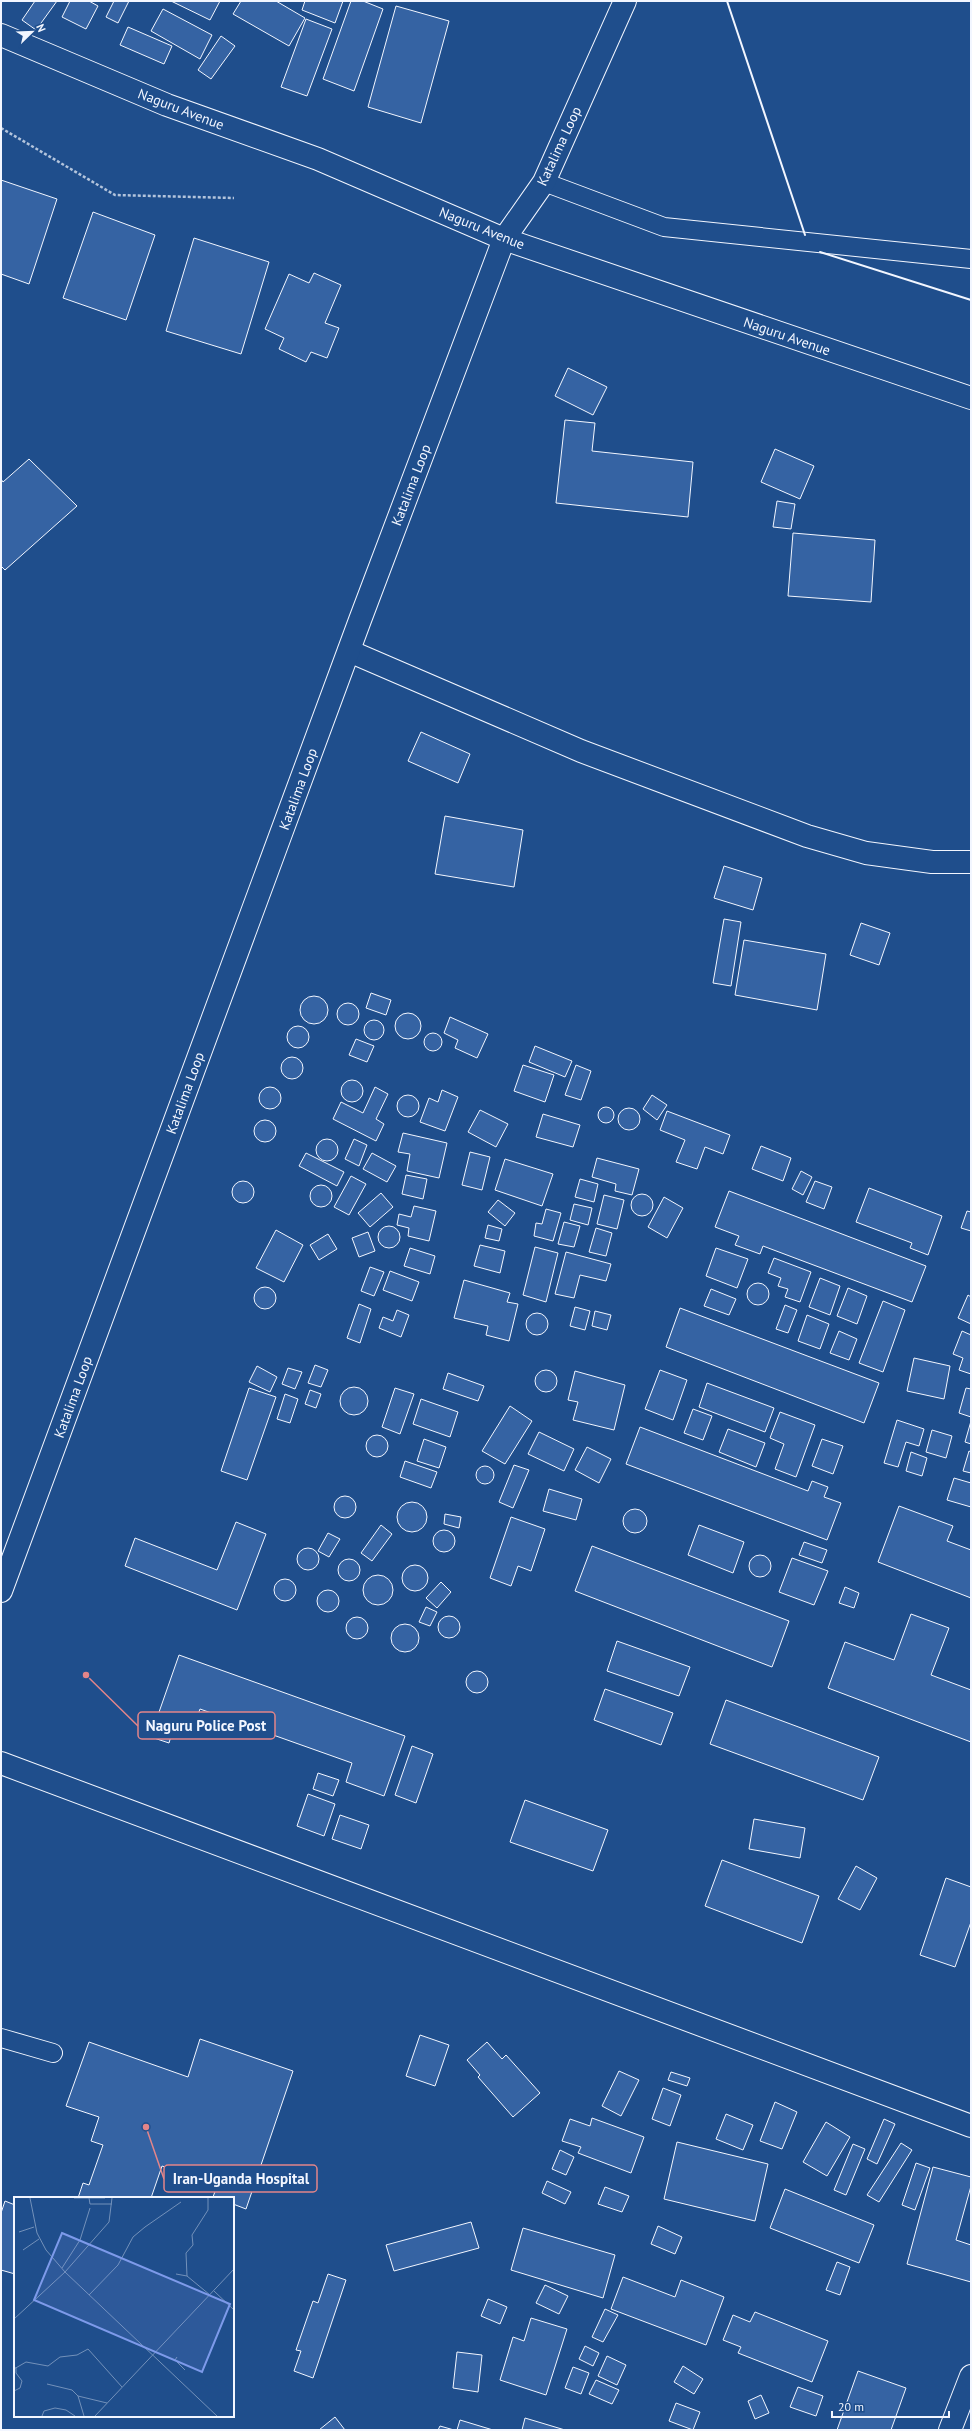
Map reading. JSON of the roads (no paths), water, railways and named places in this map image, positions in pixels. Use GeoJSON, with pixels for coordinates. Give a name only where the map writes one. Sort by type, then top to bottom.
{"type":"FeatureCollection","features":[{"type":"Feature","properties":{"kind":"street","name":"Katalima Loop"},"geometry":{"type":"LineString","coordinates":[[1,1591],[349,651],[504,239],[544,182],[625,1]]}},
{"type":"Feature","properties":{"kind":"street","name":"Naguru Avenue"},"geometry":{"type":"LineString","coordinates":[[1,35],[167,105],[318,159],[504,239],[971,398]]}},
{"type":"Feature","properties":{"kind":"street"},"geometry":{"type":"LineString","coordinates":[[349,651],[581,751],[807,836],[866,853],[932,862],[971,862]]}},
{"type":"Feature","properties":{"kind":"street"},"geometry":{"type":"LineString","coordinates":[[1,1763],[971,2126]]}},
{"type":"Feature","properties":{"kind":"street"},"geometry":{"type":"LineString","coordinates":[[950,2430],[971,2376]]}},
{"type":"Feature","properties":{"kind":"lane"},"geometry":{"type":"LineString","coordinates":[[544,182],[664,228],[971,259]]}},
{"type":"Feature","properties":{"kind":"lane"},"geometry":{"type":"LineString","coordinates":[[1,2038],[53,2053]]}},
{"type":"Feature","properties":{"kind":"place","name":"Naguru Police Post"},"geometry":{"type":"Point","coordinates":[86,1675]}},
{"type":"Feature","properties":{"kind":"place","name":"Iran-Uganda Hospital"},"geometry":{"type":"Point","coordinates":[146,2127]}}]}
